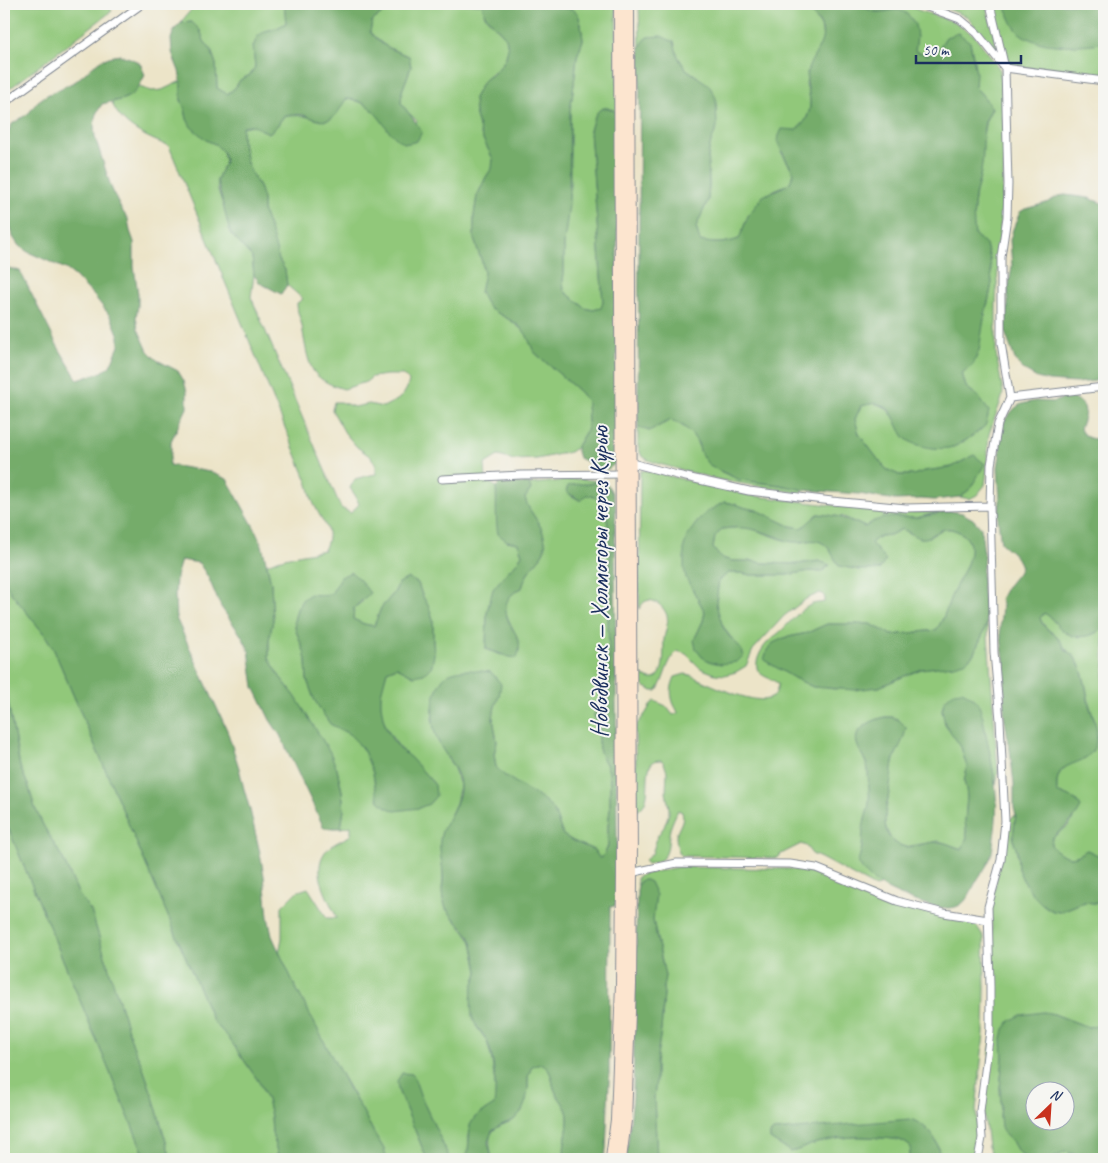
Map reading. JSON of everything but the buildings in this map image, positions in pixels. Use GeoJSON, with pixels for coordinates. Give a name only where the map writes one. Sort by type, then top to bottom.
{"type":"FeatureCollection","features":[{"type":"Feature","properties":{"kind":"main road","name":"Новодвинск — Холмогоры через Курью"},"geometry":{"type":"LineString","coordinates":[[616,1159],[621,1120],[626,984],[627,874],[624,4]]}},
{"type":"Feature","properties":{"kind":"lane"},"geometry":{"type":"LineString","coordinates":[[4,104],[142,4]]}},
{"type":"Feature","properties":{"kind":"lane"},"geometry":{"type":"LineString","coordinates":[[919,4],[960,19],[977,33],[1006,68],[1104,81]]}},
{"type":"Feature","properties":{"kind":"lane"},"geometry":{"type":"LineString","coordinates":[[978,1159],[982,1138],[980,1111],[990,1030],[988,907],[1001,860],[1006,821],[994,652],[990,506],[992,465],[998,424],[1010,398],[1006,382],[1001,334],[1001,257],[1007,217],[1008,184],[1006,68],[990,4]]}},
{"type":"Feature","properties":{"kind":"lane"},"geometry":{"type":"LineString","coordinates":[[1010,398],[1104,387]]}},
{"type":"Feature","properties":{"kind":"lane"},"geometry":{"type":"LineString","coordinates":[[442,479],[625,468],[676,475],[748,491],[832,501],[906,508],[990,506]]}},
{"type":"Feature","properties":{"kind":"lane"},"geometry":{"type":"LineString","coordinates":[[627,874],[677,863],[790,864],[816,868],[897,901],[944,913],[988,920]]}},
{"type":"Feature","properties":{"kind":"green space"},"geometry":{"type":"Polygon","coordinates":[[[4,4],[107,4],[112,11],[4,93],[4,4]]]}},
{"type":"Feature","properties":{"kind":"green space"},"geometry":{"type":"Polygon","coordinates":[[[195,4],[284,4],[286,23],[265,31],[253,47],[255,67],[250,75],[240,80],[235,88],[227,94],[217,88],[216,64],[200,30],[192,22],[181,23],[195,4]]]}},
{"type":"Feature","properties":{"kind":"green space"},"geometry":{"type":"Polygon","coordinates":[[[284,4],[392,4],[372,21],[370,32],[387,47],[409,56],[411,67],[402,91],[401,103],[422,132],[417,141],[403,142],[389,131],[376,114],[366,105],[346,99],[336,115],[328,120],[303,115],[283,117],[269,133],[251,125],[242,127],[242,138],[247,163],[259,186],[263,199],[263,211],[279,260],[285,270],[287,285],[281,294],[260,283],[254,275],[252,257],[230,233],[217,180],[225,161],[223,152],[191,127],[187,119],[181,100],[181,81],[172,52],[171,39],[174,30],[181,23],[192,22],[200,30],[204,41],[211,50],[216,64],[217,88],[227,94],[235,88],[240,80],[250,75],[255,67],[253,47],[257,37],[265,31],[286,23],[284,4]]]}},
{"type":"Feature","properties":{"kind":"green space"},"geometry":{"type":"Polygon","coordinates":[[[392,4],[482,4],[485,16],[506,38],[508,48],[506,57],[501,66],[484,80],[474,98],[475,112],[481,135],[493,159],[492,168],[477,196],[474,215],[474,239],[499,314],[526,333],[534,352],[580,392],[587,401],[588,422],[586,431],[576,448],[570,452],[537,459],[514,460],[498,456],[485,464],[486,480],[496,487],[507,541],[518,543],[522,554],[516,564],[508,571],[490,600],[487,612],[486,649],[501,655],[519,643],[506,613],[505,606],[512,594],[522,588],[529,572],[545,549],[545,539],[541,528],[525,498],[531,489],[529,484],[580,479],[599,481],[586,485],[579,484],[570,495],[581,501],[586,494],[594,496],[600,501],[607,516],[611,554],[609,563],[612,589],[611,606],[608,614],[610,687],[604,701],[594,715],[600,732],[599,749],[609,772],[610,782],[608,846],[600,859],[594,850],[563,835],[554,811],[504,775],[496,767],[494,754],[497,742],[493,718],[499,696],[438,689],[435,699],[432,719],[460,785],[456,803],[442,833],[443,900],[446,909],[472,942],[478,972],[472,991],[476,1026],[487,1041],[492,1061],[496,1097],[494,1106],[485,1111],[469,1135],[468,1153],[462,1159],[449,1158],[421,1097],[398,1090],[427,1159],[387,1159],[384,1149],[337,1067],[279,953],[282,938],[282,906],[296,892],[308,888],[327,918],[337,918],[323,886],[320,868],[321,860],[330,847],[351,835],[351,826],[341,828],[344,810],[337,769],[295,696],[280,677],[269,658],[269,640],[273,620],[271,583],[267,564],[288,557],[324,550],[328,532],[313,502],[307,481],[169,146],[143,135],[127,124],[112,102],[127,97],[139,87],[152,91],[162,90],[181,81],[181,100],[187,119],[206,140],[215,144],[223,152],[225,161],[217,180],[218,190],[229,223],[230,233],[252,257],[254,275],[251,297],[341,508],[351,513],[359,504],[350,488],[355,479],[376,474],[376,466],[371,457],[357,447],[345,433],[332,410],[334,402],[341,402],[354,407],[369,404],[383,407],[403,395],[409,381],[403,375],[387,375],[372,377],[366,382],[344,389],[328,383],[314,372],[308,356],[298,310],[297,303],[303,299],[287,285],[285,270],[279,260],[263,211],[263,199],[247,163],[242,138],[242,127],[251,125],[269,133],[283,117],[302,116],[321,121],[340,109],[345,99],[355,100],[370,108],[398,140],[417,121],[401,103],[402,91],[411,67],[409,56],[387,47],[370,32],[372,21],[392,4]],[[399,583],[394,593],[381,608],[374,626],[353,619],[354,608],[363,601],[331,594],[310,595],[297,609],[294,621],[304,651],[307,680],[314,699],[330,723],[349,734],[364,751],[373,773],[379,801],[435,785],[406,755],[390,734],[384,722],[381,708],[381,693],[387,671],[397,667],[414,676],[434,654],[433,619],[418,583],[399,583]]]}},
{"type":"Feature","properties":{"kind":"green space"},"geometry":{"type":"Polygon","coordinates":[[[482,4],[549,4],[556,7],[573,9],[578,14],[583,40],[577,56],[570,111],[569,205],[564,243],[563,281],[564,291],[585,308],[593,310],[601,308],[603,302],[590,131],[596,114],[602,108],[612,109],[618,113],[616,463],[608,469],[597,467],[579,458],[576,448],[586,431],[588,422],[587,401],[580,392],[534,352],[526,334],[519,326],[490,309],[480,292],[484,273],[474,239],[474,215],[477,196],[492,168],[493,159],[481,135],[475,112],[474,98],[484,80],[501,66],[508,48],[506,38],[485,15],[482,4]]]}},
{"type":"Feature","properties":{"kind":"green space"},"geometry":{"type":"Polygon","coordinates":[[[549,4],[616,4],[618,113],[612,109],[602,108],[596,114],[590,131],[603,302],[602,308],[593,310],[585,308],[564,291],[563,281],[564,243],[570,188],[570,111],[577,56],[583,40],[581,24],[578,14],[573,9],[556,7],[549,4]]]}},
{"type":"Feature","properties":{"kind":"green space"},"geometry":{"type":"Polygon","coordinates":[[[639,4],[795,4],[814,16],[821,26],[823,39],[808,72],[806,84],[810,98],[810,109],[805,122],[796,130],[781,152],[794,173],[789,184],[774,190],[756,206],[748,216],[739,239],[720,243],[700,241],[696,227],[708,200],[708,155],[711,141],[717,128],[698,77],[686,69],[678,57],[674,42],[648,37],[640,47],[639,4]]]}},
{"type":"Feature","properties":{"kind":"green space"},"geometry":{"type":"Polygon","coordinates":[[[795,4],[860,4],[875,12],[902,11],[910,17],[915,25],[917,38],[915,51],[928,55],[939,48],[946,37],[958,33],[970,42],[976,73],[975,87],[992,108],[985,122],[982,165],[975,198],[974,224],[975,235],[986,245],[990,259],[992,283],[979,351],[973,365],[962,373],[966,387],[978,396],[989,411],[986,423],[985,426],[960,444],[942,449],[921,446],[909,441],[902,434],[891,412],[884,406],[873,404],[861,406],[855,419],[859,434],[877,458],[886,469],[899,475],[913,475],[925,471],[952,467],[974,455],[985,464],[970,489],[960,497],[934,500],[896,500],[859,494],[804,490],[740,480],[708,464],[701,454],[698,443],[682,425],[671,420],[649,431],[638,427],[640,47],[647,37],[661,36],[674,42],[678,57],[686,69],[709,85],[716,98],[717,128],[711,141],[708,155],[708,200],[696,227],[700,241],[720,243],[734,241],[739,239],[748,216],[763,196],[789,184],[794,173],[777,140],[782,129],[796,130],[808,115],[810,102],[807,73],[820,44],[823,32],[817,19],[795,4]]]}},
{"type":"Feature","properties":{"kind":"green space"},"geometry":{"type":"Polygon","coordinates":[[[860,4],[904,4],[955,22],[974,35],[1000,70],[1005,147],[996,304],[996,354],[1003,392],[989,434],[985,485],[977,495],[969,499],[960,497],[970,489],[974,455],[952,467],[925,471],[913,475],[899,475],[886,469],[877,458],[859,434],[855,419],[861,406],[874,403],[885,407],[893,416],[905,438],[915,444],[953,447],[964,442],[985,425],[978,396],[966,387],[962,373],[973,365],[992,283],[990,259],[986,245],[975,235],[973,221],[976,191],[980,178],[983,135],[986,120],[992,108],[975,87],[973,53],[970,42],[946,37],[939,48],[928,55],[915,51],[917,36],[891,10],[874,11],[860,4]]]}},
{"type":"Feature","properties":{"kind":"green space"},"geometry":{"type":"Polygon","coordinates":[[[935,4],[986,4],[998,52],[990,47],[968,17],[935,4]]]}},
{"type":"Feature","properties":{"kind":"green space"},"geometry":{"type":"Polygon","coordinates":[[[993,4],[1005,4],[1015,27],[1021,34],[1030,38],[1060,45],[1104,43],[1104,78],[1007,66],[993,4]]]}},
{"type":"Feature","properties":{"kind":"green space"},"geometry":{"type":"Polygon","coordinates":[[[1005,4],[1104,4],[1104,43],[1052,45],[1031,40],[1022,35],[1013,25],[1005,4]]]}},
{"type":"Feature","properties":{"kind":"green space"},"geometry":{"type":"Polygon","coordinates":[[[120,55],[140,63],[145,75],[133,94],[123,99],[102,104],[96,114],[95,137],[111,187],[128,219],[134,242],[134,267],[138,294],[136,317],[138,329],[148,351],[157,360],[178,371],[184,381],[187,392],[187,408],[171,441],[169,465],[210,472],[227,479],[254,527],[262,545],[271,583],[273,620],[269,640],[269,658],[330,752],[337,769],[342,791],[344,810],[341,828],[324,828],[280,735],[270,720],[254,687],[249,650],[221,607],[208,577],[199,563],[181,560],[176,577],[176,618],[227,730],[239,768],[260,853],[272,936],[295,986],[349,1089],[384,1149],[387,1159],[278,1159],[272,1133],[271,1116],[267,1100],[259,1082],[228,1037],[213,1021],[54,650],[45,635],[11,593],[4,579],[4,267],[20,271],[57,345],[78,380],[102,372],[110,366],[119,346],[119,336],[107,312],[75,276],[66,269],[28,252],[19,246],[13,237],[5,204],[4,140],[12,124],[29,113],[37,102],[45,96],[76,81],[99,61],[120,55]]]}},
{"type":"Feature","properties":{"kind":"green space"},"geometry":{"type":"Polygon","coordinates":[[[1065,195],[1089,198],[1104,204],[1104,283],[1102,291],[1104,298],[1104,374],[1102,378],[1095,381],[1076,383],[1037,378],[1025,371],[1016,362],[1005,332],[1012,266],[1010,240],[1020,212],[1065,195]]]}},
{"type":"Feature","properties":{"kind":"green space"},"geometry":{"type":"Polygon","coordinates":[[[1067,396],[1079,401],[1083,405],[1085,412],[1080,429],[1084,435],[1096,439],[1104,438],[1104,627],[1089,636],[1077,637],[1066,633],[1044,613],[1040,618],[1045,627],[1060,640],[1081,668],[1097,735],[1096,744],[1091,753],[1063,769],[1059,774],[1057,792],[1076,800],[1081,807],[1072,820],[1052,838],[1051,845],[1069,857],[1077,856],[1087,850],[1104,858],[1104,904],[1084,902],[1059,912],[1053,911],[1042,904],[1023,880],[1018,869],[1017,850],[1014,843],[1013,835],[1016,815],[1010,750],[1004,715],[1005,667],[1000,630],[1002,604],[1000,599],[1021,567],[1015,556],[1001,543],[998,520],[1000,501],[998,467],[1001,429],[1006,418],[1015,408],[1021,404],[1035,401],[1055,402],[1067,396]]]}},
{"type":"Feature","properties":{"kind":"green space"},"geometry":{"type":"Polygon","coordinates":[[[671,420],[691,433],[705,460],[725,474],[760,483],[804,490],[800,493],[720,480],[648,460],[641,455],[638,446],[638,427],[649,431],[671,420]]]}},
{"type":"Feature","properties":{"kind":"green space"},"geometry":{"type":"Polygon","coordinates":[[[645,470],[747,495],[904,512],[939,512],[916,518],[895,517],[874,521],[865,527],[844,517],[818,514],[803,528],[790,526],[757,510],[724,502],[694,592],[705,612],[694,640],[738,645],[723,626],[716,604],[719,580],[729,573],[787,575],[810,571],[821,572],[829,566],[819,561],[797,564],[731,561],[720,557],[713,548],[715,537],[722,529],[743,527],[784,540],[804,542],[814,539],[823,543],[830,550],[839,566],[859,570],[878,551],[870,543],[880,536],[890,535],[902,529],[915,536],[924,538],[943,530],[951,529],[962,534],[968,540],[970,548],[966,566],[953,592],[942,621],[936,630],[892,635],[870,624],[827,624],[807,633],[784,638],[764,660],[813,687],[833,689],[879,687],[921,669],[942,666],[973,655],[987,623],[998,772],[996,785],[982,717],[948,697],[944,702],[942,710],[961,747],[967,767],[964,782],[967,797],[965,821],[967,837],[962,849],[939,841],[905,847],[891,839],[884,820],[885,812],[892,765],[906,727],[899,720],[892,717],[884,717],[869,724],[857,735],[857,743],[868,768],[870,800],[865,819],[860,855],[870,878],[882,885],[875,887],[812,854],[806,846],[801,844],[781,854],[778,858],[682,856],[678,853],[676,838],[683,818],[682,812],[678,810],[670,829],[668,848],[664,857],[661,860],[647,864],[644,861],[652,854],[658,835],[664,827],[669,808],[666,792],[667,772],[661,760],[654,761],[650,766],[646,798],[643,806],[637,811],[635,729],[637,724],[655,701],[666,706],[673,715],[678,713],[672,699],[672,686],[675,677],[685,674],[740,696],[760,700],[774,696],[778,684],[760,673],[757,668],[757,661],[762,649],[800,612],[812,604],[824,602],[825,598],[820,593],[806,599],[784,616],[753,650],[746,666],[736,672],[725,675],[715,674],[700,668],[686,654],[677,651],[670,660],[657,691],[652,691],[639,683],[639,674],[650,679],[659,675],[662,670],[664,639],[668,621],[664,610],[656,602],[646,601],[639,609],[640,471],[645,470]]]}},
{"type":"Feature","properties":{"kind":"green space"},"geometry":{"type":"Polygon","coordinates":[[[599,481],[608,485],[616,512],[617,854],[616,901],[615,906],[610,907],[609,1082],[606,1150],[603,1159],[565,1159],[564,1148],[568,1116],[564,1105],[555,1092],[550,1072],[543,1064],[532,1066],[528,1077],[526,1101],[522,1111],[514,1120],[492,1131],[488,1142],[492,1159],[462,1159],[468,1153],[470,1125],[475,1117],[494,1105],[495,1081],[489,1045],[472,1016],[472,990],[478,972],[472,942],[448,911],[442,896],[443,874],[440,837],[456,803],[460,786],[457,774],[434,731],[433,712],[436,691],[446,676],[453,672],[467,670],[491,672],[501,684],[493,718],[497,742],[494,754],[496,767],[504,775],[545,801],[554,811],[563,835],[594,850],[600,859],[608,846],[610,782],[609,772],[599,749],[600,732],[594,715],[604,701],[610,686],[608,624],[612,593],[611,549],[605,509],[602,504],[593,497],[586,495],[581,501],[566,491],[568,486],[599,481]]]}},
{"type":"Feature","properties":{"kind":"green space"},"geometry":{"type":"Polygon","coordinates":[[[501,482],[529,484],[531,489],[525,498],[545,539],[544,552],[529,572],[522,588],[511,596],[506,605],[509,621],[519,642],[517,658],[486,649],[487,612],[493,589],[516,564],[522,554],[518,543],[507,541],[498,534],[496,487],[501,482]]]}},
{"type":"Feature","properties":{"kind":"green space"},"geometry":{"type":"Polygon","coordinates":[[[724,502],[757,510],[790,526],[802,528],[818,514],[842,518],[865,527],[874,521],[884,518],[916,518],[951,511],[962,513],[973,519],[981,528],[984,555],[982,578],[987,623],[973,655],[965,662],[921,669],[879,687],[855,690],[813,687],[794,678],[764,660],[767,650],[773,643],[784,638],[807,633],[827,624],[870,624],[892,635],[936,630],[942,621],[953,592],[966,566],[970,548],[968,540],[962,534],[951,529],[919,538],[902,529],[890,535],[880,536],[871,543],[886,560],[879,570],[859,570],[839,566],[829,549],[820,542],[791,542],[755,530],[737,528],[722,529],[715,537],[713,548],[720,557],[731,561],[763,563],[797,564],[819,561],[830,565],[821,572],[810,571],[787,575],[729,573],[719,580],[716,604],[723,627],[744,655],[737,662],[721,664],[711,662],[702,657],[696,649],[694,640],[705,612],[686,578],[684,546],[687,536],[700,518],[724,502]]]}},
{"type":"Feature","properties":{"kind":"green space"},"geometry":{"type":"Polygon","coordinates":[[[351,572],[370,593],[354,608],[353,619],[374,626],[381,608],[394,593],[399,583],[408,578],[418,583],[433,619],[434,654],[432,666],[424,674],[414,676],[397,667],[387,671],[381,694],[383,717],[392,739],[435,785],[436,796],[429,804],[419,808],[395,811],[379,801],[373,773],[364,751],[349,734],[330,724],[314,699],[307,680],[306,660],[294,621],[297,609],[302,600],[310,594],[331,594],[341,577],[351,572]]]}},
{"type":"Feature","properties":{"kind":"green space"},"geometry":{"type":"Polygon","coordinates":[[[4,579],[11,593],[45,635],[54,650],[213,1021],[228,1037],[259,1082],[267,1100],[271,1116],[272,1133],[278,1159],[171,1159],[154,1100],[142,1065],[133,1046],[91,911],[79,895],[63,859],[43,825],[20,767],[4,686],[4,579]]]}},
{"type":"Feature","properties":{"kind":"green space"},"geometry":{"type":"Polygon","coordinates":[[[1044,613],[1066,633],[1077,637],[1089,636],[1104,627],[1104,858],[1087,850],[1077,856],[1069,857],[1051,845],[1052,838],[1074,819],[1076,800],[1057,792],[1057,780],[1061,771],[1080,760],[1095,720],[1079,663],[1057,637],[1046,628],[1040,618],[1044,613]]]}},
{"type":"Feature","properties":{"kind":"green space"},"geometry":{"type":"Polygon","coordinates":[[[4,686],[20,767],[43,825],[63,859],[79,895],[91,911],[133,1046],[142,1065],[154,1100],[171,1159],[146,1159],[4,818],[4,686]]]}},
{"type":"Feature","properties":{"kind":"green space"},"geometry":{"type":"Polygon","coordinates":[[[962,691],[976,700],[982,714],[995,786],[996,823],[990,860],[964,902],[953,908],[947,908],[927,905],[887,889],[867,875],[858,862],[862,847],[863,827],[869,806],[869,795],[867,766],[856,740],[859,731],[863,727],[885,717],[896,719],[906,727],[892,765],[885,820],[888,835],[894,842],[902,846],[910,847],[939,842],[962,849],[967,837],[965,821],[967,797],[964,782],[967,767],[961,747],[945,724],[942,710],[944,702],[948,697],[954,692],[962,691]]]}},
{"type":"Feature","properties":{"kind":"green space"},"geometry":{"type":"Polygon","coordinates":[[[1016,815],[1014,843],[1017,850],[1018,869],[1034,896],[1047,908],[1059,912],[1084,902],[1104,904],[1104,1026],[1088,1027],[1054,1014],[1043,1012],[1003,1049],[1000,1117],[1005,1135],[1027,1159],[994,1159],[988,1147],[984,1113],[992,1030],[994,983],[991,907],[1008,820],[1016,815]]]}},
{"type":"Feature","properties":{"kind":"green space"},"geometry":{"type":"Polygon","coordinates":[[[4,818],[146,1159],[4,1159],[4,818]]]}},
{"type":"Feature","properties":{"kind":"green space"},"geometry":{"type":"Polygon","coordinates":[[[678,867],[791,869],[816,873],[893,905],[962,920],[976,925],[984,937],[985,988],[984,1034],[976,1110],[978,1136],[973,1159],[938,1159],[939,1150],[936,1142],[926,1128],[773,1131],[770,1134],[770,1139],[791,1152],[814,1144],[842,1138],[894,1139],[902,1141],[911,1148],[910,1159],[900,1159],[888,1155],[877,1159],[657,1159],[654,1098],[665,976],[653,915],[641,880],[638,885],[637,877],[678,867]]]}},
{"type":"Feature","properties":{"kind":"green space"},"geometry":{"type":"Polygon","coordinates":[[[641,880],[650,882],[656,895],[653,920],[665,976],[654,1098],[657,1159],[626,1159],[633,1097],[637,891],[641,880]]]}},
{"type":"Feature","properties":{"kind":"green space"},"geometry":{"type":"Polygon","coordinates":[[[1043,1012],[1054,1014],[1088,1027],[1104,1026],[1104,1159],[1082,1159],[1074,1154],[1065,1152],[1052,1159],[1027,1159],[1005,1135],[1001,1127],[1000,1117],[1002,1039],[1004,1029],[1010,1021],[1021,1015],[1043,1012]]]}},
{"type":"Feature","properties":{"kind":"green space"},"geometry":{"type":"Polygon","coordinates":[[[543,1064],[550,1072],[555,1092],[564,1105],[568,1116],[564,1148],[565,1159],[492,1159],[491,1134],[494,1130],[514,1120],[528,1089],[528,1077],[532,1065],[543,1064]]]}},
{"type":"Feature","properties":{"kind":"green space"},"geometry":{"type":"Polygon","coordinates":[[[402,1073],[413,1074],[421,1097],[449,1157],[456,1159],[427,1159],[398,1090],[397,1081],[402,1073]]]}},
{"type":"Feature","properties":{"kind":"green space"},"geometry":{"type":"Polygon","coordinates":[[[910,1119],[922,1125],[932,1134],[938,1146],[938,1159],[910,1159],[911,1148],[902,1141],[891,1139],[842,1138],[814,1144],[791,1152],[770,1139],[770,1134],[773,1131],[910,1119]]]}},
{"type":"Feature","properties":{"kind":"green space"},"geometry":{"type":"Polygon","coordinates":[[[1065,1152],[1074,1154],[1082,1159],[1052,1159],[1065,1152]]]}}]}
